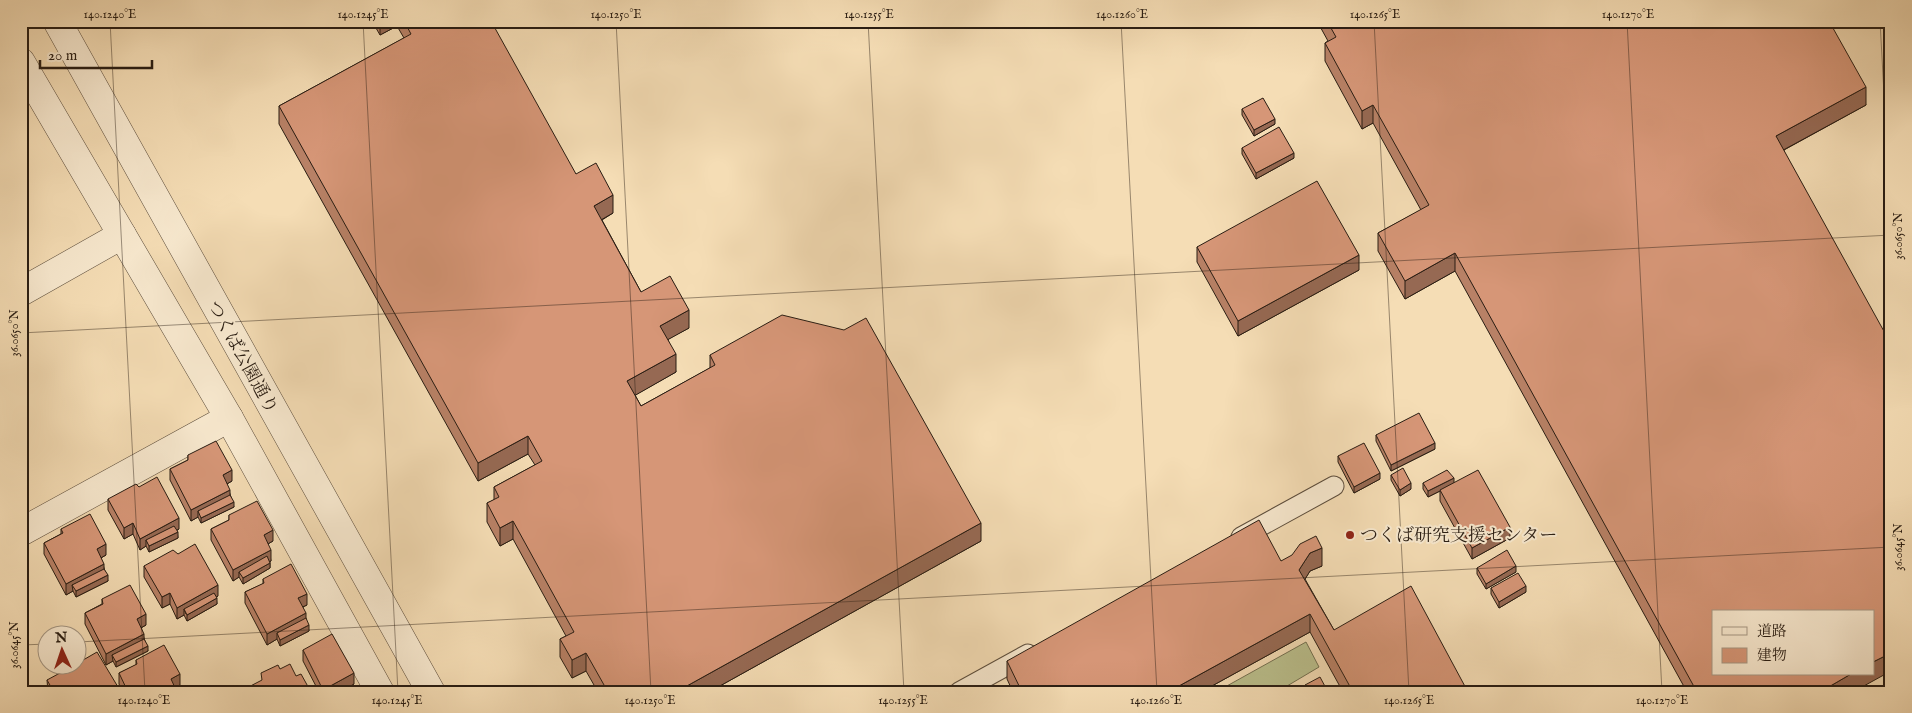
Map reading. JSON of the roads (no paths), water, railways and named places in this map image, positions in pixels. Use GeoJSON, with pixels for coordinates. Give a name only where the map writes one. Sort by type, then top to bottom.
{"type":"FeatureCollection","features":[{"type":"Feature","properties":{"kind":"street","name":"つくば公園通り"},"geometry":{"type":"LineString","coordinates":[[56,21],[431,692]]}},
{"type":"Feature","properties":{"kind":"street"},"geometry":{"type":"LineString","coordinates":[[21,62],[229,418],[380,692]]}},
{"type":"Feature","properties":{"kind":"street"},"geometry":{"type":"LineString","coordinates":[[21,292],[122,235]]}},
{"type":"Feature","properties":{"kind":"street"},"geometry":{"type":"LineString","coordinates":[[21,532],[229,418]]}},
{"type":"Feature","properties":{"kind":"lane"},"geometry":{"type":"LineString","coordinates":[[1230,543],[1334,486]]}},
{"type":"Feature","properties":{"kind":"lane"},"geometry":{"type":"LineString","coordinates":[[959,692],[1046,644]]}},
{"type":"Feature","properties":{"kind":"place","name":"つくば研究支援センター"},"geometry":{"type":"Point","coordinates":[1350,535]}}]}
